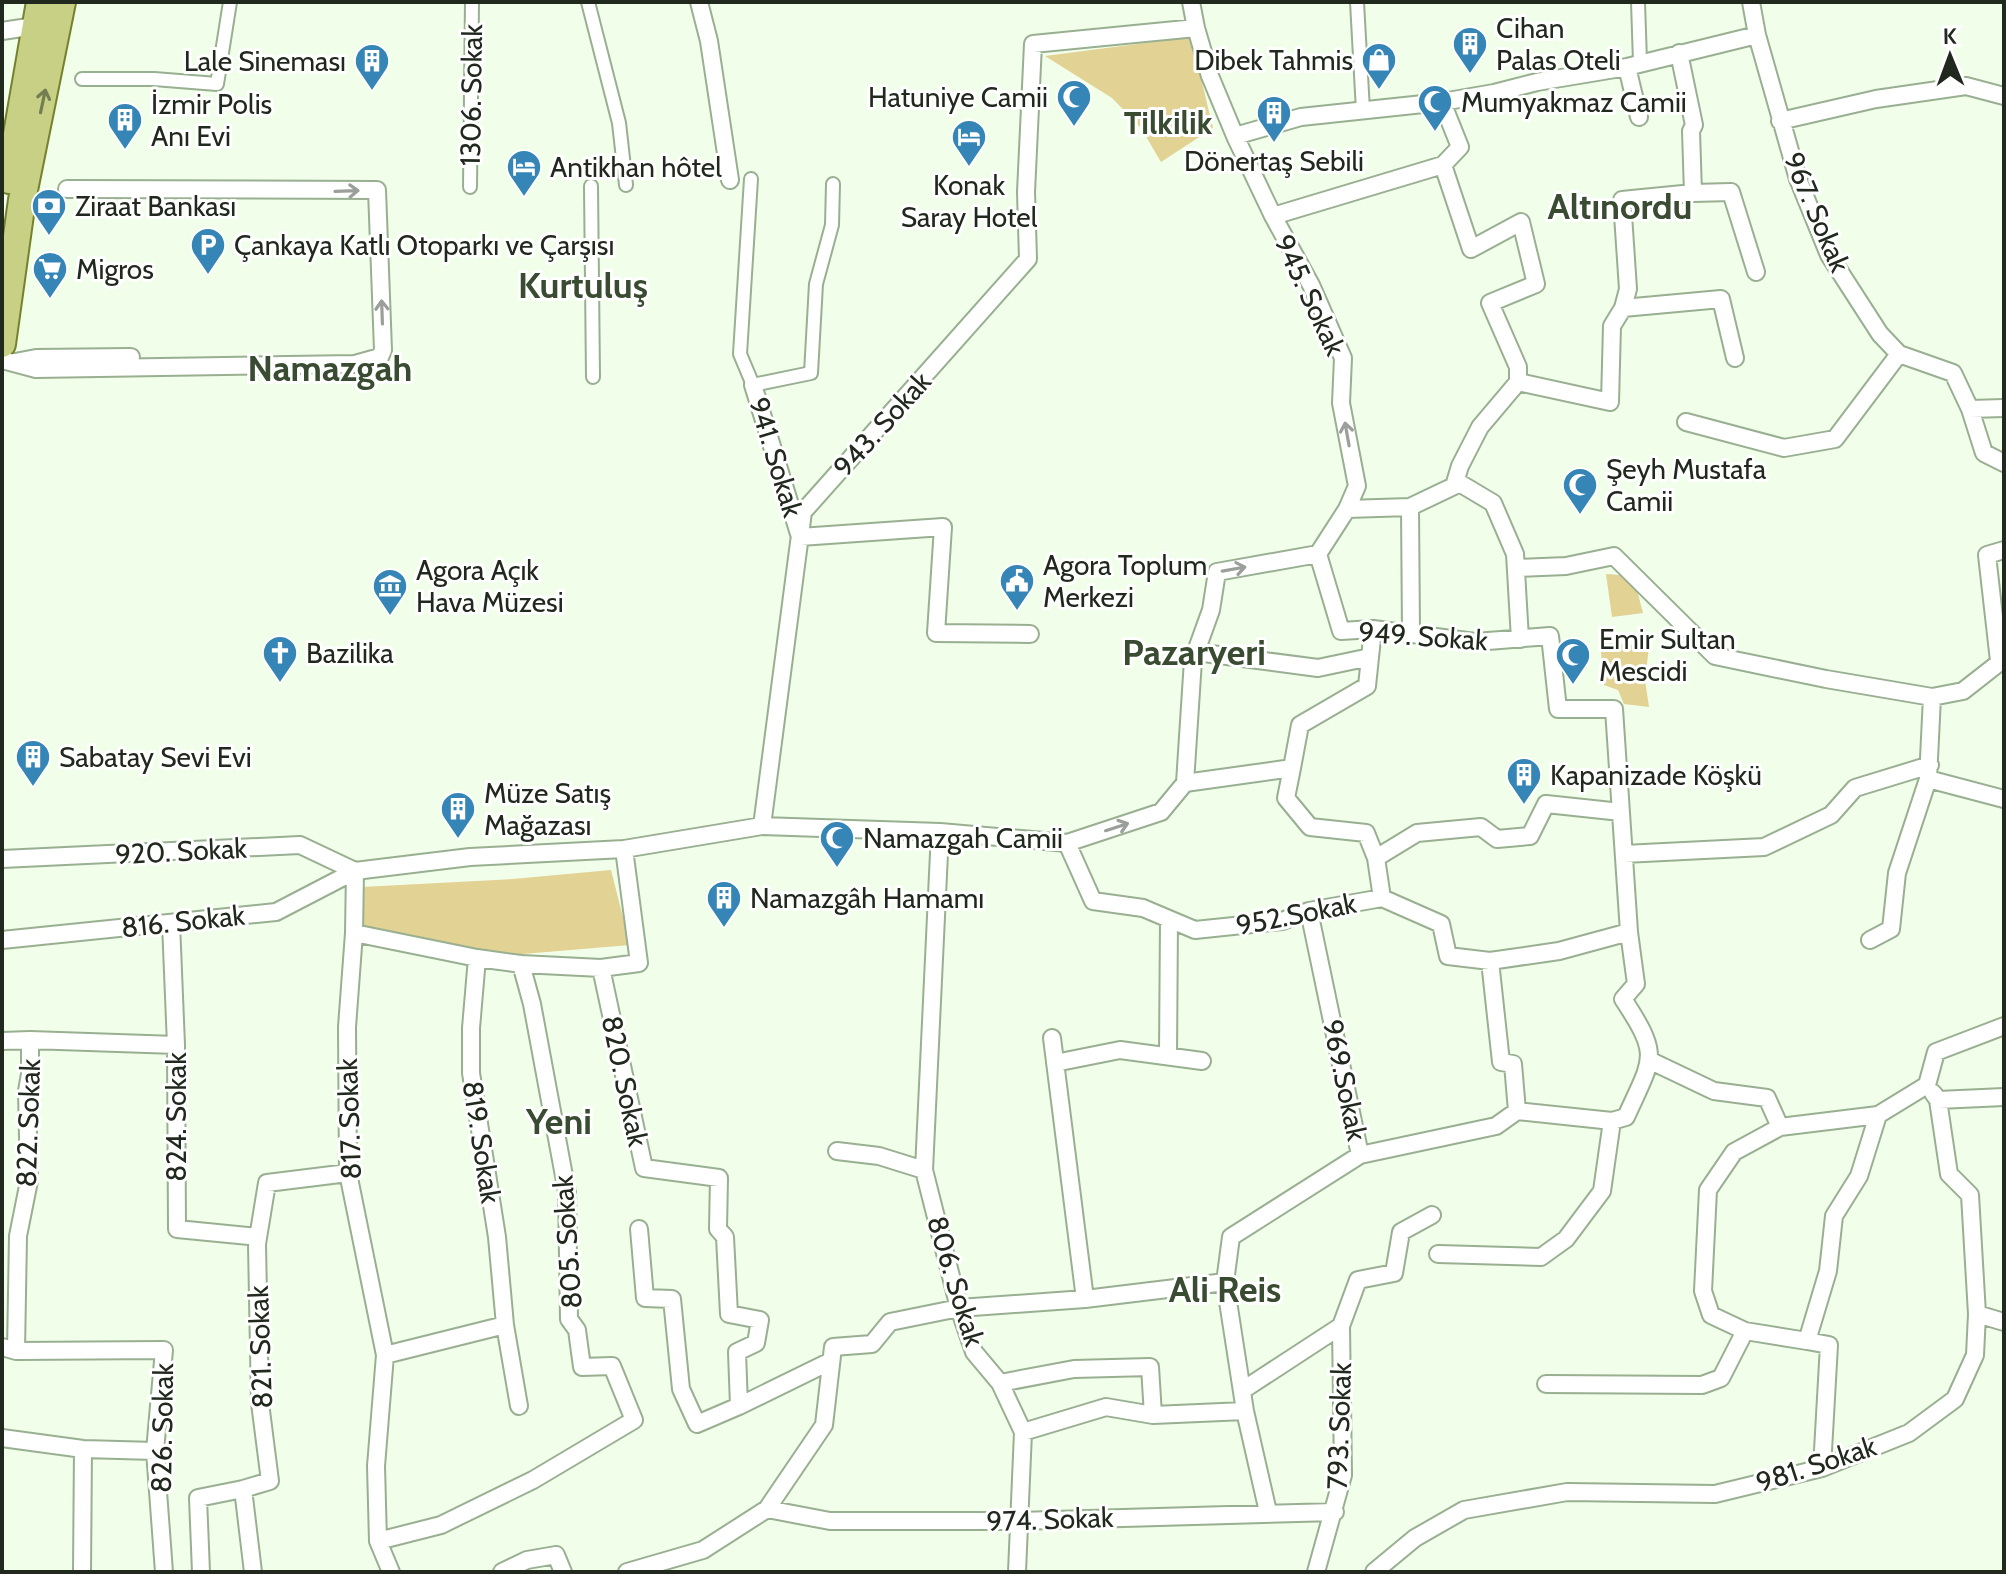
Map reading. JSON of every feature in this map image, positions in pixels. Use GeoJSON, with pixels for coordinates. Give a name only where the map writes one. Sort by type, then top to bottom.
{"type":"FeatureCollection","features":[{"type":"Feature","properties":{"kind":"main road"},"geometry":{"type":"LineString","coordinates":[[4,359],[3,337],[22,200],[62,2]]}},
{"type":"Feature","properties":{"kind":"main road"},"geometry":{"type":"LineString","coordinates":[[2,223],[5,188],[37,14]]}},
{"type":"Feature","properties":{"kind":"street"},"geometry":{"type":"LineString","coordinates":[[82,79],[154,79],[217,84],[230,2]]}},
{"type":"Feature","properties":{"kind":"street","name":"1306. Sokak"},"geometry":{"type":"LineString","coordinates":[[470,187],[472,2]]}},
{"type":"Feature","properties":{"kind":"street"},"geometry":{"type":"LineString","coordinates":[[588,2],[619,123],[626,185]]}},
{"type":"Feature","properties":{"kind":"street"},"geometry":{"type":"LineString","coordinates":[[699,2],[709,41],[730,180]]}},
{"type":"Feature","properties":{"kind":"street","name":"945. Sokak"},"geometry":{"type":"LineString","coordinates":[[1191,2],[1210,76],[1235,136],[1273,216],[1311,285],[1343,358],[1341,403],[1357,486],[1347,509],[1318,554]]}},
{"type":"Feature","properties":{"kind":"street"},"geometry":{"type":"LineString","coordinates":[[1357,2],[1363,111]]}},
{"type":"Feature","properties":{"kind":"street"},"geometry":{"type":"LineString","coordinates":[[1638,2],[1634,64],[1639,117]]}},
{"type":"Feature","properties":{"kind":"street","name":"967. Sokak"},"geometry":{"type":"LineString","coordinates":[[1751,2],[1780,121],[1798,179],[1829,255],[1880,334],[1899,354]]}},
{"type":"Feature","properties":{"kind":"street"},"geometry":{"type":"LineString","coordinates":[[2,31],[37,14]]}},
{"type":"Feature","properties":{"kind":"street","name":"943. Sokak"},"geometry":{"type":"LineString","coordinates":[[762,826],[803,512],[1028,259],[1026,192],[1033,44],[1196,28]]}},
{"type":"Feature","properties":{"kind":"street"},"geometry":{"type":"LineString","coordinates":[[1235,136],[1301,117],[1442,102],[1634,64],[1757,35]]}},
{"type":"Feature","properties":{"kind":"street"},"geometry":{"type":"LineString","coordinates":[[1679,53],[1694,125],[1691,131],[1693,193]]}},
{"type":"Feature","properties":{"kind":"street"},"geometry":{"type":"LineString","coordinates":[[1780,121],[1876,99],[1966,86],[2004,96]]}},
{"type":"Feature","properties":{"kind":"street"},"geometry":{"type":"LineString","coordinates":[[1273,216],[1443,165],[1460,147],[1442,102]]}},
{"type":"Feature","properties":{"kind":"street"},"geometry":{"type":"LineString","coordinates":[[1347,509],[1410,507],[1454,486],[1480,427],[1518,382],[1518,367],[1490,303],[1536,284],[1521,222],[1471,249],[1443,165]]}},
{"type":"Feature","properties":{"kind":"street"},"geometry":{"type":"LineString","coordinates":[[751,179],[740,354],[753,385]]}},
{"type":"Feature","properties":{"kind":"street","name":"941. Sokak"},"geometry":{"type":"LineString","coordinates":[[800,537],[753,385],[811,373],[816,284],[832,225],[833,184]]}},
{"type":"Feature","properties":{"kind":"street"},"geometry":{"type":"LineString","coordinates":[[591,186],[593,377]]}},
{"type":"Feature","properties":{"kind":"street"},"geometry":{"type":"LineString","coordinates":[[4,359],[36,369],[321,364],[369,362],[380,357],[383,350],[377,190],[67,189]]}},
{"type":"Feature","properties":{"kind":"street"},"geometry":{"type":"LineString","coordinates":[[1518,382],[1610,402],[1612,326],[1623,308],[1628,289],[1622,200],[1731,192],[1756,272]]}},
{"type":"Feature","properties":{"kind":"street"},"geometry":{"type":"LineString","coordinates":[[1623,308],[1721,299],[1735,358]]}},
{"type":"Feature","properties":{"kind":"street"},"geometry":{"type":"LineString","coordinates":[[3,337],[22,354],[36,358]]}},
{"type":"Feature","properties":{"kind":"street"},"geometry":{"type":"LineString","coordinates":[[1686,422],[1784,448],[1835,439],[1899,354],[1953,373],[1970,409],[1984,453],[2004,463]]}},
{"type":"Feature","properties":{"kind":"street"},"geometry":{"type":"LineString","coordinates":[[4,359],[307,355],[321,364]]}},
{"type":"Feature","properties":{"kind":"street"},"geometry":{"type":"LineString","coordinates":[[1970,409],[2004,408]]}},
{"type":"Feature","properties":{"kind":"street"},"geometry":{"type":"LineString","coordinates":[[1456,481],[1493,503],[1515,554],[1520,639]]}},
{"type":"Feature","properties":{"kind":"street"},"geometry":{"type":"LineString","coordinates":[[1410,507],[1411,632]]}},
{"type":"Feature","properties":{"kind":"street"},"geometry":{"type":"LineString","coordinates":[[800,537],[943,527],[936,633],[1030,634]]}},
{"type":"Feature","properties":{"kind":"street"},"geometry":{"type":"LineString","coordinates":[[1516,568],[1566,566],[1614,556],[1715,656],[1932,697],[1963,691],[2002,660],[1987,555],[2004,550]]}},
{"type":"Feature","properties":{"kind":"street"},"geometry":{"type":"LineString","coordinates":[[355,871],[470,857],[624,849],[762,826],[940,832],[1067,843],[1161,812],[1185,783],[1193,660],[1211,610],[1217,572],[1318,554]]}},
{"type":"Feature","properties":{"kind":"street","name":"949. Sokak"},"geometry":{"type":"LineString","coordinates":[[1318,554],[1341,631],[1373,629],[1411,632],[1475,642],[1550,636],[1558,709],[1614,709],[1629,932],[1636,984],[1623,999],[1646,1034],[1651,1061]]}},
{"type":"Feature","properties":{"kind":"street"},"geometry":{"type":"LineString","coordinates":[[1373,629],[1367,686],[1300,725],[1286,798],[1310,827],[1366,833],[1376,858],[1382,898]]}},
{"type":"Feature","properties":{"kind":"street"},"geometry":{"type":"LineString","coordinates":[[1196,652],[1318,668],[1370,657]]}},
{"type":"Feature","properties":{"kind":"street"},"geometry":{"type":"LineString","coordinates":[[1870,940],[1891,929],[1897,873],[1929,772],[1932,697]]}},
{"type":"Feature","properties":{"kind":"street"},"geometry":{"type":"LineString","coordinates":[[1185,783],[1292,768]]}},
{"type":"Feature","properties":{"kind":"street"},"geometry":{"type":"LineString","coordinates":[[1624,854],[1764,847],[1831,815],[1855,788],[1929,772],[2004,799]]}},
{"type":"Feature","properties":{"kind":"street"},"geometry":{"type":"LineString","coordinates":[[1376,858],[1417,833],[1481,827],[1497,839],[1530,836],[1546,804],[1621,812]]}},
{"type":"Feature","properties":{"kind":"street","name":"806. Sokak"},"geometry":{"type":"LineString","coordinates":[[940,832],[924,1170],[959,1308],[974,1352],[1000,1383],[1023,1432],[1017,1572]]}},
{"type":"Feature","properties":{"kind":"street","name":"952.Sokak"},"geometry":{"type":"LineString","coordinates":[[1067,843],[1093,901],[1143,908],[1195,930],[1282,921],[1309,911],[1382,898],[1441,924],[1448,956],[1490,961],[1559,951],[1629,932]]}},
{"type":"Feature","properties":{"kind":"street","name":"920. Sokak"},"geometry":{"type":"LineString","coordinates":[[2,859],[300,845],[355,871]]}},
{"type":"Feature","properties":{"kind":"street"},"geometry":{"type":"LineString","coordinates":[[354,933],[521,964],[601,968],[639,963],[624,849]]}},
{"type":"Feature","properties":{"kind":"street","name":"816. Sokak"},"geometry":{"type":"LineString","coordinates":[[2,940],[276,912],[355,871]]}},
{"type":"Feature","properties":{"kind":"street","name":"817. Sokak"},"geometry":{"type":"LineString","coordinates":[[355,871],[347,1027],[348,1173],[385,1355],[376,1466],[378,1541],[391,1572]]}},
{"type":"Feature","properties":{"kind":"street","name":"969.Sokak"},"geometry":{"type":"LineString","coordinates":[[1268,1512],[1245,1411],[1225,1282],[1231,1237],[1360,1155],[1309,911]]}},
{"type":"Feature","properties":{"kind":"street"},"geometry":{"type":"LineString","coordinates":[[1168,1056],[1169,920]]}},
{"type":"Feature","properties":{"kind":"street","name":"824. Sokak"},"geometry":{"type":"LineString","coordinates":[[171,923],[176,1045],[177,1229],[258,1237]]}},
{"type":"Feature","properties":{"kind":"street","name":"819. Sokak"},"geometry":{"type":"LineString","coordinates":[[477,958],[471,1073],[519,1406]]}},
{"type":"Feature","properties":{"kind":"street"},"geometry":{"type":"LineString","coordinates":[[1490,961],[1501,1062],[1513,1064],[1517,1111]]}},
{"type":"Feature","properties":{"kind":"street","name":"805. Sokak"},"geometry":{"type":"LineString","coordinates":[[378,1541],[441,1525],[533,1480],[634,1420],[612,1366],[582,1367],[577,1330],[569,1319],[567,1192],[532,1004],[521,964]]}},
{"type":"Feature","properties":{"kind":"street","name":"820. Sokak"},"geometry":{"type":"LineString","coordinates":[[601,968],[644,1168],[719,1178],[718,1229],[725,1237],[729,1314],[760,1320],[756,1343],[737,1352],[739,1406]]}},
{"type":"Feature","properties":{"kind":"street"},"geometry":{"type":"LineString","coordinates":[[1822,1468],[1829,1345],[1745,1331],[1711,1315],[1703,1291],[1708,1190],[1734,1152],[1780,1127],[1878,1115],[1927,1085],[1936,1052],[2004,1026]]}},
{"type":"Feature","properties":{"kind":"street"},"geometry":{"type":"LineString","coordinates":[[1052,1038],[1085,1299]]}},
{"type":"Feature","properties":{"kind":"street"},"geometry":{"type":"LineString","coordinates":[[2,1041],[30,1040]]}},
{"type":"Feature","properties":{"kind":"street","name":"822. Sokak"},"geometry":{"type":"LineString","coordinates":[[9,1349],[10,1235],[29,1181],[27,1091],[30,1040],[176,1045]]}},
{"type":"Feature","properties":{"kind":"street"},"geometry":{"type":"LineString","coordinates":[[1055,1063],[1120,1050],[1202,1061]]}},
{"type":"Feature","properties":{"kind":"street"},"geometry":{"type":"LineString","coordinates":[[1360,1155],[1496,1126],[1517,1111],[1612,1121],[1626,1117],[1651,1061],[1714,1091],[1767,1098],[1780,1127]]}},
{"type":"Feature","properties":{"kind":"street"},"geometry":{"type":"LineString","coordinates":[[1927,1085],[1938,1100],[2004,1097]]}},
{"type":"Feature","properties":{"kind":"street","name":"981. Sokak"},"geometry":{"type":"LineString","coordinates":[[1381,1570],[1415,1538],[1464,1510],[1553,1493],[1715,1494],[1822,1468],[1909,1433],[1955,1399],[1975,1355],[1977,1314],[1970,1195],[1949,1174],[1938,1100]]}},
{"type":"Feature","properties":{"kind":"street"},"geometry":{"type":"LineString","coordinates":[[1807,1341],[1828,1271],[1834,1216],[1859,1176],[1878,1115]]}},
{"type":"Feature","properties":{"kind":"street"},"geometry":{"type":"LineString","coordinates":[[1438,1254],[1541,1257],[1566,1239],[1602,1191],[1612,1121]]}},
{"type":"Feature","properties":{"kind":"street"},"geometry":{"type":"LineString","coordinates":[[837,1151],[879,1156],[924,1170]]}},
{"type":"Feature","properties":{"kind":"street","name":"821. Sokak"},"geometry":{"type":"LineString","coordinates":[[243,1489],[270,1481],[260,1403],[258,1237],[267,1183],[348,1173]]}},
{"type":"Feature","properties":{"kind":"street"},"geometry":{"type":"LineString","coordinates":[[1243,1390],[1341,1326],[1358,1280],[1394,1273],[1401,1232],[1432,1215]]}},
{"type":"Feature","properties":{"kind":"street"},"geometry":{"type":"LineString","coordinates":[[639,1229],[645,1298],[672,1299],[681,1389],[697,1424],[831,1361]]}},
{"type":"Feature","properties":{"kind":"street"},"geometry":{"type":"LineString","coordinates":[[630,1572],[703,1550],[767,1509],[824,1425],[833,1347],[872,1344],[890,1322],[959,1308],[1085,1299],[1225,1282]]}},
{"type":"Feature","properties":{"kind":"street"},"geometry":{"type":"LineString","coordinates":[[1977,1314],[2004,1322]]}},
{"type":"Feature","properties":{"kind":"street"},"geometry":{"type":"LineString","coordinates":[[385,1355],[505,1325]]}},
{"type":"Feature","properties":{"kind":"street","name":"793. Sokak"},"geometry":{"type":"LineString","coordinates":[[1316,1572],[1343,1475],[1341,1326]]}},
{"type":"Feature","properties":{"kind":"street"},"geometry":{"type":"LineString","coordinates":[[1546,1384],[1702,1385],[1721,1378],[1745,1331]]}},
{"type":"Feature","properties":{"kind":"street","name":"826. Sokak"},"geometry":{"type":"LineString","coordinates":[[9,1349],[164,1350],[155,1451],[164,1572]]}},
{"type":"Feature","properties":{"kind":"street"},"geometry":{"type":"LineString","coordinates":[[1000,1383],[1074,1369],[1150,1367],[1153,1415]]}},
{"type":"Feature","properties":{"kind":"street"},"geometry":{"type":"LineString","coordinates":[[1023,1432],[1106,1407],[1153,1415],[1245,1411]]}},
{"type":"Feature","properties":{"kind":"street"},"geometry":{"type":"LineString","coordinates":[[2,1438],[83,1449],[155,1451]]}},
{"type":"Feature","properties":{"kind":"street"},"geometry":{"type":"LineString","coordinates":[[82,1572],[83,1449]]}},
{"type":"Feature","properties":{"kind":"street"},"geometry":{"type":"LineString","coordinates":[[201,1572],[198,1498],[243,1489],[253,1572]]}},
{"type":"Feature","properties":{"kind":"street","name":"974. Sokak"},"geometry":{"type":"LineString","coordinates":[[767,1509],[830,1521],[1018,1521],[1335,1512]]}},
{"type":"Feature","properties":{"kind":"street"},"geometry":{"type":"LineString","coordinates":[[502,1572],[527,1560],[556,1555],[563,1572]]}},
{"type":"Feature","properties":{"kind":"shaded area"},"geometry":{"type":"Polygon","coordinates":[[[1191,37],[1213,128],[1161,162],[1141,128],[1112,98],[1045,56],[1191,37]]]}},
{"type":"Feature","properties":{"kind":"shaded area"},"geometry":{"type":"Polygon","coordinates":[[[1606,574],[1620,575],[1636,586],[1643,613],[1612,617],[1606,574]]]}},
{"type":"Feature","properties":{"kind":"shaded area"},"geometry":{"type":"Polygon","coordinates":[[[1600,641],[1649,647],[1645,680],[1649,707],[1624,704],[1618,690],[1604,685],[1600,641]]]}},
{"type":"Feature","properties":{"kind":"shaded area"},"geometry":{"type":"Polygon","coordinates":[[[611,870],[630,945],[486,957],[355,932],[362,887],[611,870]]]}},
{"type":"Feature","properties":{"kind":"place","name":"Cihan Palas Oteli"},"geometry":{"type":"Point","coordinates":[1470,75]}},
{"type":"Feature","properties":{"kind":"place","name":"Dibek Tahmis"},"geometry":{"type":"Point","coordinates":[1379,91]}},
{"type":"Feature","properties":{"kind":"place","name":"Lale Sineması"},"geometry":{"type":"Point","coordinates":[372,92]}},
{"type":"Feature","properties":{"kind":"place","name":"Hatuniye Camii"},"geometry":{"type":"Point","coordinates":[1074,128]}},
{"type":"Feature","properties":{"kind":"place","name":"Mumyakmaz Camii"},"geometry":{"type":"Point","coordinates":[1435,133]}},
{"type":"Feature","properties":{"kind":"place","name":"Dönertaş Sebili"},"geometry":{"type":"Point","coordinates":[1274,144]}},
{"type":"Feature","properties":{"kind":"place","name":"İzmir Polis Anı Evi"},"geometry":{"type":"Point","coordinates":[125,151]}},
{"type":"Feature","properties":{"kind":"place","name":"Konak Saray Hotel"},"geometry":{"type":"Point","coordinates":[969,168]}},
{"type":"Feature","properties":{"kind":"place","name":"Antikhan hôtel"},"geometry":{"type":"Point","coordinates":[524,198]}},
{"type":"Feature","properties":{"kind":"place","name":"Ziraat Bankası"},"geometry":{"type":"Point","coordinates":[49,237]}},
{"type":"Feature","properties":{"kind":"place","name":"Çankaya Katlı Otoparkı ve Çarşısı"},"geometry":{"type":"Point","coordinates":[208,276]}},
{"type":"Feature","properties":{"kind":"place","name":"Migros"},"geometry":{"type":"Point","coordinates":[50,300]}},
{"type":"Feature","properties":{"kind":"place","name":"Şeyh Mustafa Camii"},"geometry":{"type":"Point","coordinates":[1580,516]}},
{"type":"Feature","properties":{"kind":"place","name":"Agora Toplum Merkezi"},"geometry":{"type":"Point","coordinates":[1017,612]}},
{"type":"Feature","properties":{"kind":"place","name":"Agora Açık Hava Müzesi"},"geometry":{"type":"Point","coordinates":[390,617]}},
{"type":"Feature","properties":{"kind":"place","name":"Bazilika"},"geometry":{"type":"Point","coordinates":[280,684]}},
{"type":"Feature","properties":{"kind":"place","name":"Emir Sultan Mescidi"},"geometry":{"type":"Point","coordinates":[1573,686]}},
{"type":"Feature","properties":{"kind":"place","name":"Sabatay Sevi Evi"},"geometry":{"type":"Point","coordinates":[33,788]}},
{"type":"Feature","properties":{"kind":"place","name":"Kapanizade Köşkü"},"geometry":{"type":"Point","coordinates":[1524,806]}},
{"type":"Feature","properties":{"kind":"place","name":"Müze Satış Mağazası"},"geometry":{"type":"Point","coordinates":[458,840]}},
{"type":"Feature","properties":{"kind":"place","name":"Namazgah Camii"},"geometry":{"type":"Point","coordinates":[837,869]}},
{"type":"Feature","properties":{"kind":"place","name":"Namazgâh Hamamı"},"geometry":{"type":"Point","coordinates":[724,929]}},
{"type":"Feature","properties":{"kind":"district","name":"Tilkilik"},"geometry":{"type":"Point","coordinates":[1168,123]}},
{"type":"Feature","properties":{"kind":"district","name":"Altınordu"},"geometry":{"type":"Point","coordinates":[1620,206]}},
{"type":"Feature","properties":{"kind":"district","name":"Kurtuluş"},"geometry":{"type":"Point","coordinates":[583,285]}},
{"type":"Feature","properties":{"kind":"district","name":"Namazgah"},"geometry":{"type":"Point","coordinates":[330,368]}},
{"type":"Feature","properties":{"kind":"district","name":"Pazaryeri"},"geometry":{"type":"Point","coordinates":[1194,652]}},
{"type":"Feature","properties":{"kind":"district","name":"Yeni"},"geometry":{"type":"Point","coordinates":[559,1121]}},
{"type":"Feature","properties":{"kind":"district","name":"Ali Reis"},"geometry":{"type":"Point","coordinates":[1225,1289]}}]}
